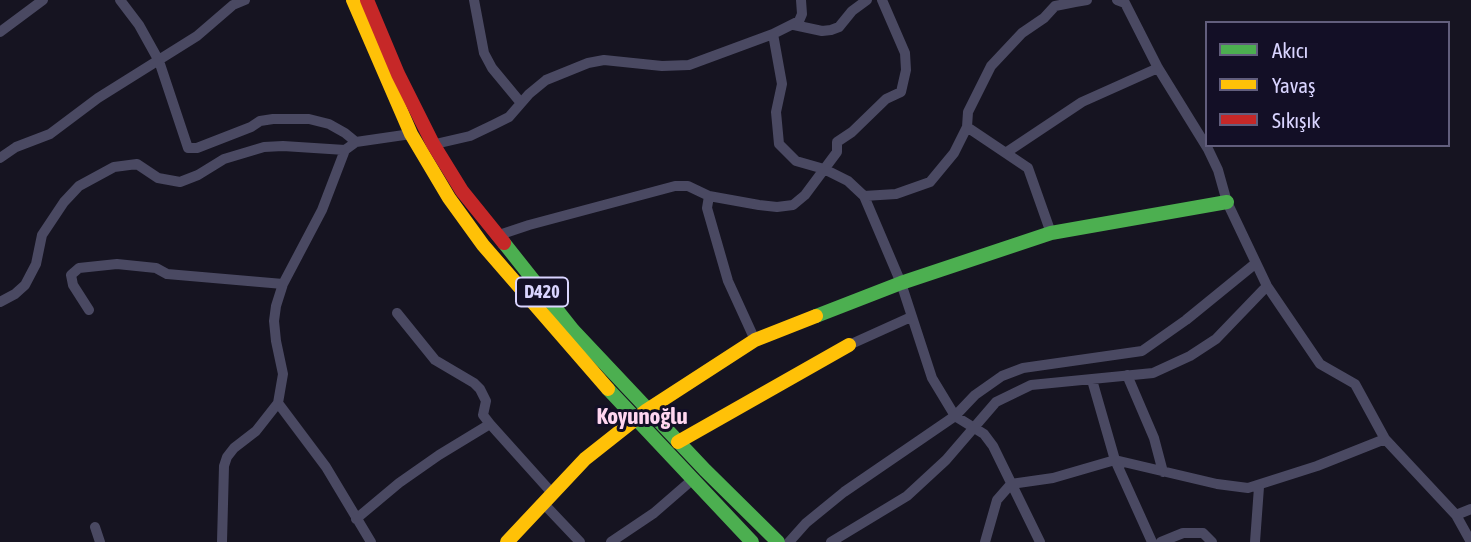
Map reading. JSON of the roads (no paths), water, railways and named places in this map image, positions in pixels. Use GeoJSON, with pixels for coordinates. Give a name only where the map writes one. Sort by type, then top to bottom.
{"type":"FeatureCollection","features":[{"type":"Feature","properties":{"kind":"main road","name":"D420"},"geometry":{"type":"LineString","coordinates":[[353,0],[411,134],[427,146],[573,330],[647,410],[778,542]]}},
{"type":"Feature","properties":{"kind":"main road","name":"D420"},"geometry":{"type":"LineString","coordinates":[[367,0],[449,198],[483,246],[635,420],[752,542]]}},
{"type":"Feature","properties":{"kind":"main road"},"geometry":{"type":"LineString","coordinates":[[507,542],[585,459],[647,410],[755,340],[901,283],[1051,233],[1227,202]]}},
{"type":"Feature","properties":{"kind":"main road"},"geometry":{"type":"LineString","coordinates":[[678,442],[849,345]]}},
{"type":"Feature","properties":{"kind":"street"},"geometry":{"type":"LineString","coordinates":[[0,32],[43,0]]}},
{"type":"Feature","properties":{"kind":"street"},"geometry":{"type":"LineString","coordinates":[[120,0],[139,25],[159,61],[188,148],[197,148],[273,118],[309,119],[330,124],[356,142]]}},
{"type":"Feature","properties":{"kind":"street"},"geometry":{"type":"LineString","coordinates":[[0,158],[16,147],[50,134],[98,98],[197,36],[233,5],[245,0]]}},
{"type":"Feature","properties":{"kind":"street"},"geometry":{"type":"LineString","coordinates":[[474,0],[484,53],[492,68],[520,103]]}},
{"type":"Feature","properties":{"kind":"street"},"geometry":{"type":"LineString","coordinates":[[427,146],[470,136],[509,117],[520,103],[546,80],[588,63],[604,60],[662,66],[689,65],[773,34],[799,21],[802,14],[801,0]]}},
{"type":"Feature","properties":{"kind":"street"},"geometry":{"type":"LineString","coordinates":[[794,25],[822,31],[831,30],[839,27],[852,11],[867,0]]}},
{"type":"Feature","properties":{"kind":"street"},"geometry":{"type":"LineString","coordinates":[[483,246],[496,236],[529,225],[675,186],[688,186],[709,196],[777,207],[793,205],[805,195],[837,152],[837,142],[852,132],[886,99],[901,92],[906,70],[905,53],[882,0]]}},
{"type":"Feature","properties":{"kind":"street"},"geometry":{"type":"LineString","coordinates":[[864,196],[896,194],[930,182],[954,153],[968,127],[968,112],[991,66],[1022,33],[1044,18],[1055,6],[1087,0]]}},
{"type":"Feature","properties":{"kind":"street"},"geometry":{"type":"LineString","coordinates":[[1118,0],[1125,3],[1158,68],[1205,144]]}},
{"type":"Feature","properties":{"kind":"street"},"geometry":{"type":"LineString","coordinates":[[773,34],[782,84],[776,112],[779,144],[796,161],[824,169],[848,181],[864,196],[901,283],[932,378],[955,416],[984,434],[993,446],[1040,542]]}},
{"type":"Feature","properties":{"kind":"street"},"geometry":{"type":"LineString","coordinates":[[1007,152],[1082,102],[1158,68]]}},
{"type":"Feature","properties":{"kind":"street"},"geometry":{"type":"LineString","coordinates":[[968,127],[1028,168],[1051,233]]}},
{"type":"Feature","properties":{"kind":"street"},"geometry":{"type":"LineString","coordinates":[[222,542],[222,477],[227,457],[256,430],[278,403],[283,374],[274,321],[276,306],[283,284],[322,210],[345,150],[356,142],[411,134]]}},
{"type":"Feature","properties":{"kind":"street"},"geometry":{"type":"LineString","coordinates":[[0,302],[25,285],[36,264],[42,235],[64,202],[79,186],[114,167],[137,164],[159,178],[180,182],[198,175],[224,159],[264,147],[283,145],[345,150]]}},
{"type":"Feature","properties":{"kind":"street"},"geometry":{"type":"LineString","coordinates":[[1207,147],[1218,170],[1227,202],[1267,286],[1320,364],[1355,384],[1385,439],[1456,515],[1471,542]]}},
{"type":"Feature","properties":{"kind":"street"},"geometry":{"type":"LineString","coordinates":[[709,196],[707,208],[728,281],[755,340]]}},
{"type":"Feature","properties":{"kind":"street"},"geometry":{"type":"LineString","coordinates":[[789,542],[806,523],[844,492],[955,416],[988,385],[1002,376],[1023,368],[1142,351],[1186,320],[1256,263]]}},
{"type":"Feature","properties":{"kind":"street"},"geometry":{"type":"LineString","coordinates":[[89,310],[73,285],[71,275],[79,268],[117,264],[156,268],[167,274],[283,284]]}},
{"type":"Feature","properties":{"kind":"street"},"geometry":{"type":"LineString","coordinates":[[831,542],[908,496],[946,460],[996,402],[1031,385],[1153,373],[1190,356],[1216,339],[1267,286]]}},
{"type":"Feature","properties":{"kind":"street"},"geometry":{"type":"LineString","coordinates":[[397,313],[435,360],[480,389],[486,401],[483,415],[580,542]]}},
{"type":"Feature","properties":{"kind":"street"},"geometry":{"type":"LineString","coordinates":[[849,345],[911,317]]}},
{"type":"Feature","properties":{"kind":"street"},"geometry":{"type":"LineString","coordinates":[[1127,375],[1154,438],[1163,472]]}},
{"type":"Feature","properties":{"kind":"street"},"geometry":{"type":"LineString","coordinates":[[1092,380],[1115,460],[1152,542]]}},
{"type":"Feature","properties":{"kind":"street"},"geometry":{"type":"LineString","coordinates":[[278,403],[326,467],[371,542]]}},
{"type":"Feature","properties":{"kind":"street"},"geometry":{"type":"LineString","coordinates":[[356,519],[429,462],[490,424]]}},
{"type":"Feature","properties":{"kind":"street"},"geometry":{"type":"LineString","coordinates":[[985,542],[997,500],[1011,484],[1053,478],[1115,460],[1217,484],[1258,487],[1385,439]]}},
{"type":"Feature","properties":{"kind":"street"},"geometry":{"type":"LineString","coordinates":[[611,542],[654,513],[692,480]]}},
{"type":"Feature","properties":{"kind":"street"},"geometry":{"type":"LineString","coordinates":[[1255,542],[1258,487]]}},
{"type":"Feature","properties":{"kind":"street"},"geometry":{"type":"LineString","coordinates":[[1456,515],[1471,509]]}},
{"type":"Feature","properties":{"kind":"street"},"geometry":{"type":"LineString","coordinates":[[95,527],[100,542]]}},
{"type":"Feature","properties":{"kind":"street"},"geometry":{"type":"LineString","coordinates":[[1161,542],[1183,533],[1203,533],[1212,542]]}},
{"type":"Feature","properties":{"kind":"district","name":"Koyunoğlu"},"geometry":{"type":"Point","coordinates":[642,417]}}]}
